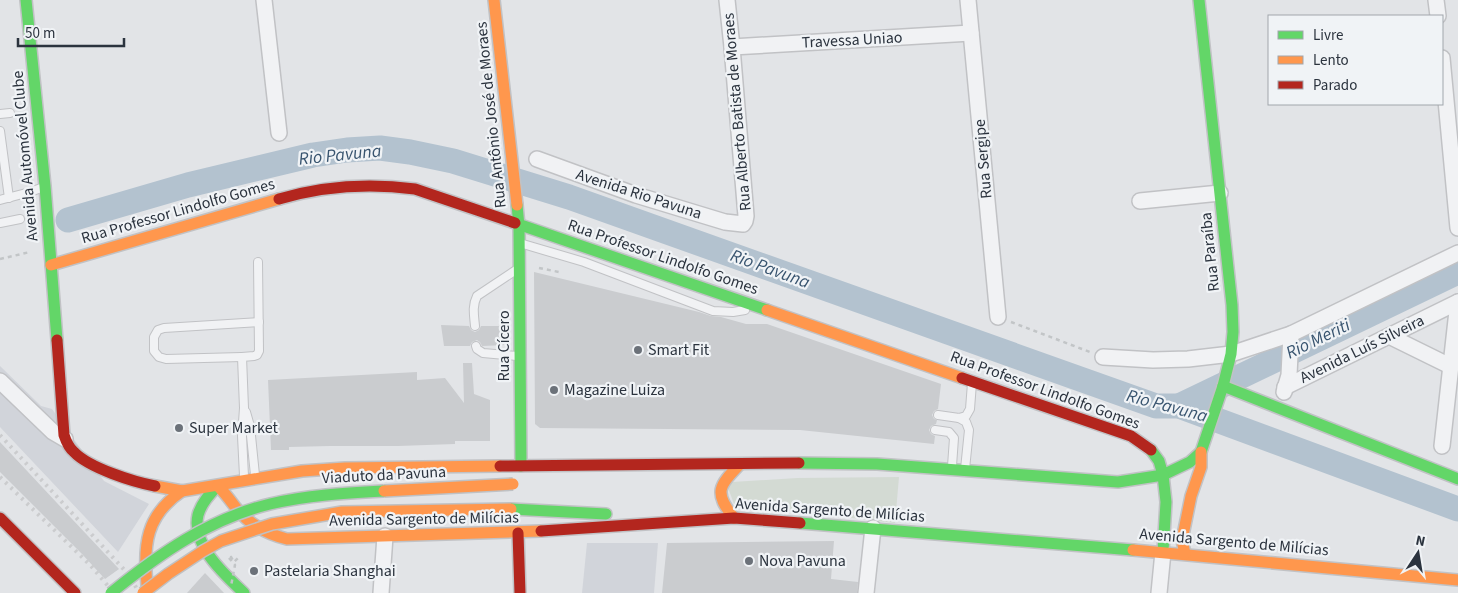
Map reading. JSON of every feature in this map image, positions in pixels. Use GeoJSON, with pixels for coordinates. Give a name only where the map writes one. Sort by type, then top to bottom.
{"type":"FeatureCollection","features":[{"type":"Feature","properties":{"kind":"main road","name":"Avenida Automóvel Clube"},"geometry":{"type":"LineString","coordinates":[[26,0],[45,190],[61,411],[65,439]]}},
{"type":"Feature","properties":{"kind":"main road","name":"Rua Antônio José de Moraes"},"geometry":{"type":"LineString","coordinates":[[494,0],[519,226]]}},
{"type":"Feature","properties":{"kind":"main road","name":"Rua Paraíba"},"geometry":{"type":"LineString","coordinates":[[1185,554],[1182,540],[1191,496],[1201,467],[1201,452],[1225,390],[1233,332],[1232,305],[1199,0]]}},
{"type":"Feature","properties":{"kind":"main road","name":"Rua Professor Lindolfo Gomes"},"geometry":{"type":"LineString","coordinates":[[51,265],[295,194],[338,187],[378,185],[395,185],[415,189],[1131,436],[1153,450],[1161,464],[1166,502],[1163,552]]}},
{"type":"Feature","properties":{"kind":"main road","name":"Rua Cícero"},"geometry":{"type":"LineString","coordinates":[[519,226],[521,466]]}},
{"type":"Feature","properties":{"kind":"main road"},"geometry":{"type":"LineString","coordinates":[[1225,390],[1256,399],[1458,479]]}},
{"type":"Feature","properties":{"kind":"main road"},"geometry":{"type":"LineString","coordinates":[[65,439],[74,454],[102,470],[141,483],[182,491],[302,471],[345,468],[684,466],[786,463],[867,464],[1118,482],[1163,475],[1190,462],[1201,452]]}},
{"type":"Feature","properties":{"kind":"main road"},"geometry":{"type":"LineString","coordinates":[[734,518],[724,505],[720,490],[724,481],[740,464]]}},
{"type":"Feature","properties":{"kind":"main road"},"geometry":{"type":"LineString","coordinates":[[608,476],[684,466]]}},
{"type":"Feature","properties":{"kind":"main road","name":"Viaduto da Pavuna"},"geometry":{"type":"LineString","coordinates":[[111,593],[151,561],[198,531],[259,506],[318,495],[518,484]]}},
{"type":"Feature","properties":{"kind":"main road"},"geometry":{"type":"LineString","coordinates":[[218,486],[204,503],[197,518],[197,529],[200,540],[217,566],[244,593]]}},
{"type":"Feature","properties":{"kind":"main road","name":"Avenida Sargento de Milícias"},"geometry":{"type":"LineString","coordinates":[[218,486],[248,520],[265,532],[286,539],[518,533],[734,518],[835,524],[1163,552],[1458,580]]}},
{"type":"Feature","properties":{"kind":"main road"},"geometry":{"type":"LineString","coordinates":[[148,593],[145,555],[153,520],[165,504],[182,491]]}},
{"type":"Feature","properties":{"kind":"main road"},"geometry":{"type":"LineString","coordinates":[[143,593],[203,551],[238,534],[272,524],[342,512],[511,509],[621,514],[691,521]]}},
{"type":"Feature","properties":{"kind":"main road"},"geometry":{"type":"LineString","coordinates":[[0,518],[75,593]]}},
{"type":"Feature","properties":{"kind":"main road"},"geometry":{"type":"LineString","coordinates":[[518,533],[520,593]]}},
{"type":"Feature","properties":{"kind":"main road"},"geometry":{"type":"LineString","coordinates":[[145,555],[168,545],[200,540]]}},
{"type":"Feature","properties":{"kind":"street"},"geometry":{"type":"LineString","coordinates":[[264,0],[279,133]]}},
{"type":"Feature","properties":{"kind":"street","name":"Rua Alberto Batista de Moraes"},"geometry":{"type":"LineString","coordinates":[[727,0],[746,216],[743,224]]}},
{"type":"Feature","properties":{"kind":"street","name":"Rua Sergipe"},"geometry":{"type":"LineString","coordinates":[[968,0],[998,317]]}},
{"type":"Feature","properties":{"kind":"street"},"geometry":{"type":"LineString","coordinates":[[1436,0],[1438,15]]}},
{"type":"Feature","properties":{"kind":"street","name":"Travessa Uniao"},"geometry":{"type":"LineString","coordinates":[[732,47],[971,33]]}},
{"type":"Feature","properties":{"kind":"street"},"geometry":{"type":"LineString","coordinates":[[1443,69],[1458,228]]}},
{"type":"Feature","properties":{"kind":"street","name":"Avenida Rio Pavuna"},"geometry":{"type":"LineString","coordinates":[[537,159],[636,195],[725,222],[743,224]]}},
{"type":"Feature","properties":{"kind":"street"},"geometry":{"type":"LineString","coordinates":[[1140,202],[1220,194]]}},
{"type":"Feature","properties":{"kind":"street"},"geometry":{"type":"LineString","coordinates":[[1103,357],[1153,360],[1188,359],[1231,354],[1291,338],[1458,253]]}},
{"type":"Feature","properties":{"kind":"street"},"geometry":{"type":"LineString","coordinates":[[1442,446],[1458,302]]}},
{"type":"Feature","properties":{"kind":"street","name":"Avenida Luís Silveira"},"geometry":{"type":"LineString","coordinates":[[1275,407],[1282,396],[1287,381],[1389,336],[1458,302]]}},
{"type":"Feature","properties":{"kind":"street"},"geometry":{"type":"LineString","coordinates":[[1389,336],[1450,366]]}},
{"type":"Feature","properties":{"kind":"street"},"geometry":{"type":"LineString","coordinates":[[1287,381],[1291,338]]}},
{"type":"Feature","properties":{"kind":"street"},"geometry":{"type":"LineString","coordinates":[[0,381],[53,432],[65,439]]}},
{"type":"Feature","properties":{"kind":"street"},"geometry":{"type":"LineString","coordinates":[[866,593],[873,528]]}},
{"type":"Feature","properties":{"kind":"street"},"geometry":{"type":"LineString","coordinates":[[381,593],[385,536]]}},
{"type":"Feature","properties":{"kind":"street"},"geometry":{"type":"LineString","coordinates":[[1159,593],[1163,552]]}},
{"type":"Feature","properties":{"kind":"lane"},"geometry":{"type":"LineString","coordinates":[[0,114],[10,113]]}},
{"type":"Feature","properties":{"kind":"lane"},"geometry":{"type":"LineString","coordinates":[[0,131],[9,198]]}},
{"type":"Feature","properties":{"kind":"lane"},"geometry":{"type":"LineString","coordinates":[[0,200],[45,190]]}},
{"type":"Feature","properties":{"kind":"lane"},"geometry":{"type":"LineString","coordinates":[[0,223],[20,220]]}},
{"type":"Feature","properties":{"kind":"lane"},"geometry":{"type":"LineString","coordinates":[[520,243],[584,262],[713,310],[733,312],[757,307]]}},
{"type":"Feature","properties":{"kind":"lane"},"geometry":{"type":"LineString","coordinates":[[258,262],[259,322],[259,350],[257,355],[166,359],[159,357],[154,351],[154,337],[158,330],[164,328],[259,322]]}},
{"type":"Feature","properties":{"kind":"lane"},"geometry":{"type":"LineString","coordinates":[[475,326],[474,302],[477,296],[519,268]]}},
{"type":"Feature","properties":{"kind":"lane"},"geometry":{"type":"LineString","coordinates":[[476,346],[483,353],[520,356]]}},
{"type":"Feature","properties":{"kind":"lane"},"geometry":{"type":"LineString","coordinates":[[242,357],[244,408],[250,426],[250,480]]}},
{"type":"Feature","properties":{"kind":"lane"},"geometry":{"type":"LineString","coordinates":[[959,418],[966,416],[968,413],[972,381]]}},
{"type":"Feature","properties":{"kind":"lane"},"geometry":{"type":"LineString","coordinates":[[938,415],[959,418],[966,422],[969,430],[965,471]]}},
{"type":"Feature","properties":{"kind":"lane"},"geometry":{"type":"LineString","coordinates":[[935,430],[949,432],[954,438],[952,469]]}},
{"type":"Feature","properties":{"kind":"path"},"geometry":{"type":"LineString","coordinates":[[0,259],[30,252],[50,251]]}},
{"type":"Feature","properties":{"kind":"path"},"geometry":{"type":"LineString","coordinates":[[998,317],[1103,357]]}},
{"type":"Feature","properties":{"kind":"path"},"geometry":{"type":"LineString","coordinates":[[231,586],[235,565],[229,557],[234,554],[238,558],[234,562],[231,558],[234,555]]}},
{"type":"Feature","properties":{"kind":"shaded area"},"geometry":{"type":"Polygon","coordinates":[[[0,366],[41,406],[52,409],[104,481],[149,504],[118,552],[0,427],[0,366]]]}},
{"type":"Feature","properties":{"kind":"shaded area"},"geometry":{"type":"Polygon","coordinates":[[[899,477],[895,523],[734,504],[727,485],[732,482],[797,478],[899,477]]]}},
{"type":"Feature","properties":{"kind":"shaded area"},"geometry":{"type":"Polygon","coordinates":[[[587,543],[658,543],[654,593],[582,593],[587,543]]]}},
{"type":"Feature","properties":{"kind":"building"},"geometry":{"type":"Polygon","coordinates":[[[534,272],[746,324],[767,324],[941,384],[938,409],[932,415],[937,420],[936,424],[931,426],[929,430],[935,436],[934,444],[800,430],[540,428],[535,424],[534,272]]]}},
{"type":"Feature","properties":{"kind":"building"},"geometry":{"type":"Polygon","coordinates":[[[441,325],[469,326],[475,332],[481,326],[504,326],[506,345],[482,346],[477,340],[472,342],[470,346],[444,346],[441,325]]]}},
{"type":"Feature","properties":{"kind":"building"},"geometry":{"type":"Polygon","coordinates":[[[463,363],[472,363],[474,394],[490,400],[490,441],[455,441],[455,444],[398,446],[289,447],[289,450],[271,450],[268,380],[417,372],[417,380],[445,378],[464,403],[463,363]]]}},
{"type":"Feature","properties":{"kind":"building"},"geometry":{"type":"Polygon","coordinates":[[[0,442],[119,569],[105,579],[0,472],[0,442]]]}},
{"type":"Feature","properties":{"kind":"building","name":"Nova Pavuna"},"geometry":{"type":"Polygon","coordinates":[[[834,541],[831,579],[858,582],[857,593],[662,593],[667,543],[834,541]]]}},
{"type":"Feature","properties":{"kind":"building"},"geometry":{"type":"Polygon","coordinates":[[[205,573],[224,593],[187,593],[205,573]]]}},
{"type":"Feature","properties":{"kind":"waterway","name":"Rio Pavuna"},"geometry":{"type":"LineString","coordinates":[[68,220],[188,185],[313,155],[380,148],[410,152],[453,161],[569,197],[1156,406],[1179,406],[1458,509]]}},
{"type":"Feature","properties":{"kind":"waterway","name":"Rio Meriti"},"geometry":{"type":"LineString","coordinates":[[1179,406],[1458,272]]}},
{"type":"Feature","properties":{"kind":"railway"},"geometry":{"type":"LineString","coordinates":[[0,435],[130,576],[139,593]]}},
{"type":"Feature","properties":{"kind":"railway"},"geometry":{"type":"LineString","coordinates":[[0,477],[91,566],[114,593]]}},
{"type":"Feature","properties":{"kind":"railway"},"geometry":{"type":"LineString","coordinates":[[193,587],[199,593]]}},
{"type":"Feature","properties":{"kind":"traffic: fast"},"geometry":{"type":"LineString","coordinates":[[26,0],[45,186],[57,340]]}},
{"type":"Feature","properties":{"kind":"traffic: fast"},"geometry":{"type":"LineString","coordinates":[[1151,450],[1159,461],[1163,475],[1190,462],[1201,452],[1223,386],[1231,354],[1233,332],[1232,305],[1199,0]]}},
{"type":"Feature","properties":{"kind":"traffic: fast"},"geometry":{"type":"LineString","coordinates":[[517,205],[519,226],[521,466]]}},
{"type":"Feature","properties":{"kind":"traffic: fast"},"geometry":{"type":"LineString","coordinates":[[515,223],[767,310]]}},
{"type":"Feature","properties":{"kind":"traffic: fast"},"geometry":{"type":"LineString","coordinates":[[1223,386],[1458,479]]}},
{"type":"Feature","properties":{"kind":"traffic: fast"},"geometry":{"type":"LineString","coordinates":[[799,463],[877,464],[1118,482],[1163,475],[1166,502],[1163,552]]}},
{"type":"Feature","properties":{"kind":"traffic: fast"},"geometry":{"type":"LineString","coordinates":[[217,486],[199,511],[197,526],[204,548],[211,558],[244,593]]}},
{"type":"Feature","properties":{"kind":"traffic: fast"},"geometry":{"type":"LineString","coordinates":[[111,593],[166,552],[206,528],[226,519],[270,504],[298,498],[384,491]]}},
{"type":"Feature","properties":{"kind":"traffic: fast"},"geometry":{"type":"LineString","coordinates":[[511,509],[606,514]]}},
{"type":"Feature","properties":{"kind":"traffic: fast"},"geometry":{"type":"LineString","coordinates":[[800,523],[1133,550]]}},
{"type":"Feature","properties":{"kind":"traffic: slow"},"geometry":{"type":"LineString","coordinates":[[494,0],[517,205]]}},
{"type":"Feature","properties":{"kind":"traffic: slow"},"geometry":{"type":"LineString","coordinates":[[51,265],[279,199]]}},
{"type":"Feature","properties":{"kind":"traffic: slow"},"geometry":{"type":"LineString","coordinates":[[767,310],[962,378]]}},
{"type":"Feature","properties":{"kind":"traffic: slow"},"geometry":{"type":"LineString","coordinates":[[1185,554],[1182,540],[1191,496],[1201,467],[1201,452]]}},
{"type":"Feature","properties":{"kind":"traffic: slow"},"geometry":{"type":"LineString","coordinates":[[734,518],[723,502],[721,490],[727,478],[740,464]]}},
{"type":"Feature","properties":{"kind":"traffic: slow"},"geometry":{"type":"LineString","coordinates":[[155,486],[182,491],[302,471],[345,468],[500,466]]}},
{"type":"Feature","properties":{"kind":"traffic: slow"},"geometry":{"type":"LineString","coordinates":[[384,491],[513,484]]}},
{"type":"Feature","properties":{"kind":"traffic: slow"},"geometry":{"type":"LineString","coordinates":[[218,486],[241,514],[253,524],[287,539],[541,531]]}},
{"type":"Feature","properties":{"kind":"traffic: slow"},"geometry":{"type":"LineString","coordinates":[[147,585],[147,544],[154,521],[170,500],[182,491]]}},
{"type":"Feature","properties":{"kind":"traffic: slow"},"geometry":{"type":"LineString","coordinates":[[143,593],[168,574],[221,541],[272,524],[342,512],[511,509]]}},
{"type":"Feature","properties":{"kind":"traffic: slow"},"geometry":{"type":"LineString","coordinates":[[1133,550],[1458,580]]}},
{"type":"Feature","properties":{"kind":"traffic: jam"},"geometry":{"type":"LineString","coordinates":[[279,199],[312,191],[346,187],[398,187],[415,189],[515,223]]}},
{"type":"Feature","properties":{"kind":"traffic: jam"},"geometry":{"type":"LineString","coordinates":[[57,340],[64,435],[69,446],[90,464],[124,478],[155,486]]}},
{"type":"Feature","properties":{"kind":"traffic: jam"},"geometry":{"type":"LineString","coordinates":[[962,378],[1131,436],[1151,450]]}},
{"type":"Feature","properties":{"kind":"traffic: jam"},"geometry":{"type":"LineString","coordinates":[[500,466],[799,463]]}},
{"type":"Feature","properties":{"kind":"traffic: jam"},"geometry":{"type":"LineString","coordinates":[[0,518],[75,593]]}},
{"type":"Feature","properties":{"kind":"traffic: jam"},"geometry":{"type":"LineString","coordinates":[[541,531],[734,518],[800,523]]}},
{"type":"Feature","properties":{"kind":"traffic: jam"},"geometry":{"type":"LineString","coordinates":[[518,533],[520,593]]}},
{"type":"Feature","properties":{"kind":"place","name":"Smart Fit"},"geometry":{"type":"Point","coordinates":[638,350]}},
{"type":"Feature","properties":{"kind":"place","name":"Magazine Luiza"},"geometry":{"type":"Point","coordinates":[554,390]}},
{"type":"Feature","properties":{"kind":"place","name":"Super Market"},"geometry":{"type":"Point","coordinates":[179,428]}},
{"type":"Feature","properties":{"kind":"place","name":"Nova Pavuna"},"geometry":{"type":"Point","coordinates":[749,561]}},
{"type":"Feature","properties":{"kind":"place","name":"Pastelaria Shanghai"},"geometry":{"type":"Point","coordinates":[254,571]}}]}
